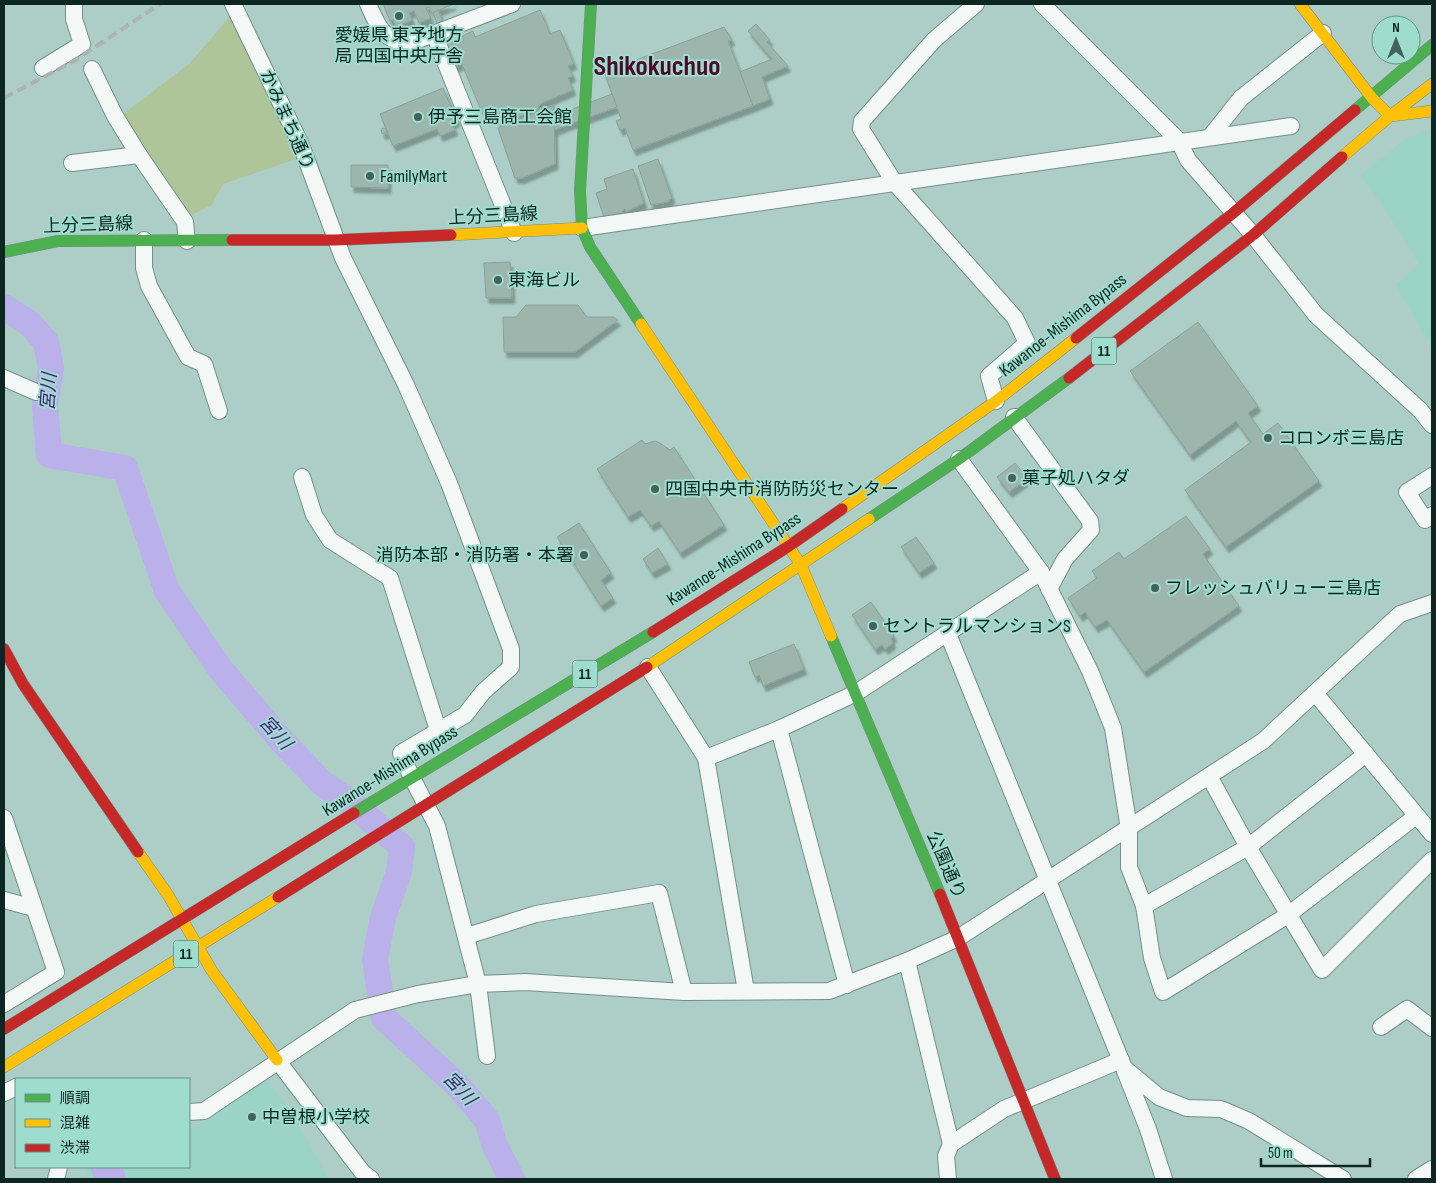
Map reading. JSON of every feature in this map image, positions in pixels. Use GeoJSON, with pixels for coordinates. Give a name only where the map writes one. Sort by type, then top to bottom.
{"type":"FeatureCollection","features":[{"type":"Feature","properties":{"kind":"main road"},"geometry":{"type":"LineString","coordinates":[[591,4],[580,190],[582,228],[590,247],[801,565]]}},
{"type":"Feature","properties":{"kind":"main road"},"geometry":{"type":"LineString","coordinates":[[1300,4],[1372,98],[1390,116],[1432,111]]}},
{"type":"Feature","properties":{"kind":"main road","name":"Kawanoe-Mishima Bypass"},"geometry":{"type":"LineString","coordinates":[[4,1029],[182,917],[643,640],[789,546],[996,400],[1232,214],[1372,98],[1432,45]]}},
{"type":"Feature","properties":{"kind":"main road","name":"11"},"geometry":{"type":"LineString","coordinates":[[4,1067],[648,667],[959,459],[1142,323],[1253,235],[1390,116],[1432,84]]}},
{"type":"Feature","properties":{"kind":"main road","name":"上分三島線"},"geometry":{"type":"LineString","coordinates":[[4,252],[58,241],[335,240],[514,233],[582,228]]}},
{"type":"Feature","properties":{"kind":"main road","name":"公園通り"},"geometry":{"type":"LineString","coordinates":[[801,565],[958,938],[1055,1179]]}},
{"type":"Feature","properties":{"kind":"main road"},"geometry":{"type":"LineString","coordinates":[[4,650],[23,684],[182,917],[212,970],[278,1060]]}},
{"type":"Feature","properties":{"kind":"street"},"geometry":{"type":"LineString","coordinates":[[43,68],[82,44],[74,19],[74,4]]}},
{"type":"Feature","properties":{"kind":"street","name":"かみまち通り"},"geometry":{"type":"LineString","coordinates":[[233,4],[302,145],[335,240],[406,385],[449,483],[511,648],[511,667],[483,692],[465,715],[401,753],[412,778]]}},
{"type":"Feature","properties":{"kind":"street"},"geometry":{"type":"LineString","coordinates":[[368,4],[381,32],[394,41],[407,44],[512,4]]}},
{"type":"Feature","properties":{"kind":"street"},"geometry":{"type":"LineString","coordinates":[[976,4],[934,40],[862,121],[861,129],[894,182],[1015,318],[1027,343],[989,376],[996,400]]}},
{"type":"Feature","properties":{"kind":"street"},"geometry":{"type":"LineString","coordinates":[[1042,4],[1179,141],[1188,160],[1232,214],[1253,235],[1316,315],[1420,410],[1432,425]]}},
{"type":"Feature","properties":{"kind":"street"},"geometry":{"type":"LineString","coordinates":[[1210,137],[1241,98],[1323,33]]}},
{"type":"Feature","properties":{"kind":"street"},"geometry":{"type":"LineString","coordinates":[[434,34],[514,233]]}},
{"type":"Feature","properties":{"kind":"street"},"geometry":{"type":"LineString","coordinates":[[92,69],[115,116],[185,222],[187,241]]}},
{"type":"Feature","properties":{"kind":"street"},"geometry":{"type":"LineString","coordinates":[[582,228],[1291,126]]}},
{"type":"Feature","properties":{"kind":"street"},"geometry":{"type":"LineString","coordinates":[[72,163],[139,155]]}},
{"type":"Feature","properties":{"kind":"street"},"geometry":{"type":"LineString","coordinates":[[144,240],[144,268],[149,286],[188,357],[204,364],[219,411]]}},
{"type":"Feature","properties":{"kind":"street"},"geometry":{"type":"LineString","coordinates":[[4,378],[36,392]]}},
{"type":"Feature","properties":{"kind":"street"},"geometry":{"type":"LineString","coordinates":[[1014,417],[1090,521],[1091,530],[1065,559],[1049,589]]}},
{"type":"Feature","properties":{"kind":"street"},"geometry":{"type":"LineString","coordinates":[[959,459],[1041,572],[1090,671],[1113,728],[1129,829],[1129,867],[1144,906],[1152,958],[1163,992],[1288,915],[1416,816]]}},
{"type":"Feature","properties":{"kind":"street"},"geometry":{"type":"LineString","coordinates":[[1432,476],[1407,492],[1425,520],[1432,515]]}},
{"type":"Feature","properties":{"kind":"street"},"geometry":{"type":"LineString","coordinates":[[302,477],[314,515],[330,540],[390,578],[438,730]]}},
{"type":"Feature","properties":{"kind":"street"},"geometry":{"type":"LineString","coordinates":[[706,758],[779,730],[856,693],[1041,572]]}},
{"type":"Feature","properties":{"kind":"street"},"geometry":{"type":"LineString","coordinates":[[190,1112],[204,1110],[355,1010],[384,1002],[478,984],[525,982],[684,992],[829,991],[907,961],[958,938],[1263,741],[1400,614],[1432,603]]}},
{"type":"Feature","properties":{"kind":"street"},"geometry":{"type":"LineString","coordinates":[[948,634],[1123,1064],[1148,1129],[1164,1179]]}},
{"type":"Feature","properties":{"kind":"street"},"geometry":{"type":"LineString","coordinates":[[648,667],[706,758],[746,991]]}},
{"type":"Feature","properties":{"kind":"street"},"geometry":{"type":"LineString","coordinates":[[1315,693],[1432,834]]}},
{"type":"Feature","properties":{"kind":"street"},"geometry":{"type":"LineString","coordinates":[[779,730],[847,985]]}},
{"type":"Feature","properties":{"kind":"street"},"geometry":{"type":"LineString","coordinates":[[1144,906],[1248,847],[1366,754]]}},
{"type":"Feature","properties":{"kind":"street"},"geometry":{"type":"LineString","coordinates":[[1209,776],[1248,847],[1322,970],[1432,860]]}},
{"type":"Feature","properties":{"kind":"street"},"geometry":{"type":"LineString","coordinates":[[412,778],[437,826],[467,936],[478,984],[487,1056]]}},
{"type":"Feature","properties":{"kind":"street"},"geometry":{"type":"LineString","coordinates":[[4,818],[56,972],[4,1004]]}},
{"type":"Feature","properties":{"kind":"street"},"geometry":{"type":"LineString","coordinates":[[467,936],[536,914],[658,893],[684,992]]}},
{"type":"Feature","properties":{"kind":"street"},"geometry":{"type":"LineString","coordinates":[[4,900],[34,908]]}},
{"type":"Feature","properties":{"kind":"street"},"geometry":{"type":"LineString","coordinates":[[907,961],[951,1144]]}},
{"type":"Feature","properties":{"kind":"street"},"geometry":{"type":"LineString","coordinates":[[1381,1027],[1407,1009],[1432,1028]]}},
{"type":"Feature","properties":{"kind":"street"},"geometry":{"type":"LineString","coordinates":[[278,1060],[363,1173],[371,1179]]}},
{"type":"Feature","properties":{"kind":"street"},"geometry":{"type":"LineString","coordinates":[[948,1179],[946,1156],[951,1144],[1004,1109],[1023,1100],[1123,1064]]}},
{"type":"Feature","properties":{"kind":"street"},"geometry":{"type":"LineString","coordinates":[[1123,1064],[1159,1097],[1187,1108],[1221,1109],[1249,1121],[1343,1179]]}},
{"type":"Feature","properties":{"kind":"street"},"geometry":{"type":"LineString","coordinates":[[1416,1179],[1432,1169]]}},
{"type":"Feature","properties":{"kind":"shaded area"},"geometry":{"type":"Polygon","coordinates":[[[232,14],[302,157],[223,184],[212,205],[187,217],[122,115],[189,64],[232,14]]]}},
{"type":"Feature","properties":{"kind":"shaded area"},"geometry":{"type":"Polygon","coordinates":[[[1432,128],[1432,348],[1396,285],[1419,264],[1382,204],[1360,176],[1405,139],[1432,128]]]}},
{"type":"Feature","properties":{"kind":"shaded area","name":"中曽根小学校"},"geometry":{"type":"Polygon","coordinates":[[[267,1080],[286,1104],[326,1173],[327,1179],[87,1179],[84,1168],[190,1168],[190,1130],[267,1080]]]}},
{"type":"Feature","properties":{"kind":"shaded area"},"geometry":{"type":"Polygon","coordinates":[[[90,1168],[123,1168],[126,1179],[94,1179],[90,1168]]]}},
{"type":"Feature","properties":{"kind":"building","name":"愛媛県 東予地方 局 四国中央庁舎"},"geometry":{"type":"Polygon","coordinates":[[[383,4],[454,4],[432,13],[429,7],[426,8],[431,18],[419,23],[414,11],[409,13],[412,20],[396,27],[393,20],[390,21],[383,4]]]}},
{"type":"Feature","properties":{"kind":"building"},"geometry":{"type":"Polygon","coordinates":[[[438,10],[462,64],[455,67],[433,13],[438,10]]]}},
{"type":"Feature","properties":{"kind":"building"},"geometry":{"type":"Polygon","coordinates":[[[540,10],[550,34],[560,30],[574,64],[568,66],[573,76],[568,78],[573,90],[542,103],[538,106],[540,109],[534,112],[533,108],[524,112],[525,115],[498,123],[494,112],[484,117],[454,45],[464,41],[462,36],[473,31],[475,37],[540,10]]]}},
{"type":"Feature","properties":{"kind":"building"},"geometry":{"type":"Polygon","coordinates":[[[756,24],[770,40],[767,42],[788,66],[762,77],[770,99],[753,106],[740,72],[772,59],[748,31],[756,24]]]}},
{"type":"Feature","properties":{"kind":"building"},"geometry":{"type":"Polygon","coordinates":[[[724,27],[732,40],[728,41],[753,106],[633,150],[625,128],[620,130],[616,121],[621,119],[604,72],[724,27]]]}},
{"type":"Feature","properties":{"kind":"building","name":"伊予三島商工会館"},"geometry":{"type":"Polygon","coordinates":[[[443,88],[457,121],[452,123],[455,130],[440,136],[437,129],[393,146],[380,114],[443,88]]]}},
{"type":"Feature","properties":{"kind":"building"},"geometry":{"type":"Polygon","coordinates":[[[612,94],[617,107],[554,130],[554,116],[612,94]]]}},
{"type":"Feature","properties":{"kind":"building"},"geometry":{"type":"Polygon","coordinates":[[[554,105],[555,164],[522,178],[515,178],[498,128],[554,105]]]}},
{"type":"Feature","properties":{"kind":"building"},"geometry":{"type":"Polygon","coordinates":[[[384,128],[387,131],[384,134],[381,131],[384,128]]]}},
{"type":"Feature","properties":{"kind":"building"},"geometry":{"type":"Polygon","coordinates":[[[658,159],[672,198],[667,202],[651,205],[638,166],[658,159]]]}},
{"type":"Feature","properties":{"kind":"building","name":"FamilyMart"},"geometry":{"type":"Polygon","coordinates":[[[351,165],[388,165],[388,188],[351,187],[351,165]]]}},
{"type":"Feature","properties":{"kind":"building"},"geometry":{"type":"Polygon","coordinates":[[[633,169],[644,203],[626,212],[625,209],[622,211],[623,213],[604,217],[596,193],[607,189],[604,179],[633,169]]]}},
{"type":"Feature","properties":{"kind":"building","name":"東海ビル"},"geometry":{"type":"Polygon","coordinates":[[[510,262],[512,298],[486,298],[484,263],[510,262]]]}},
{"type":"Feature","properties":{"kind":"building"},"geometry":{"type":"Polygon","coordinates":[[[526,305],[578,305],[587,317],[614,317],[618,320],[575,352],[504,352],[503,317],[516,317],[526,305]]]}},
{"type":"Feature","properties":{"kind":"building","name":"コロンボ三島店"},"geometry":{"type":"Polygon","coordinates":[[[1198,322],[1258,406],[1248,413],[1263,434],[1278,423],[1319,481],[1226,547],[1185,490],[1251,442],[1236,421],[1190,455],[1130,371],[1198,322]]]}},
{"type":"Feature","properties":{"kind":"building","name":"四国中央市消防防災センター"},"geometry":{"type":"Polygon","coordinates":[[[642,440],[645,444],[655,441],[670,450],[674,447],[724,525],[680,553],[659,521],[651,526],[640,510],[628,517],[597,469],[642,440]]]}},
{"type":"Feature","properties":{"kind":"building","name":"菓子処ハタダ"},"geometry":{"type":"Polygon","coordinates":[[[1015,463],[1028,479],[1009,492],[997,477],[1015,463]]]}},
{"type":"Feature","properties":{"kind":"building","name":"フレッシュバリュー三島店"},"geometry":{"type":"Polygon","coordinates":[[[1186,516],[1210,549],[1203,554],[1239,606],[1144,672],[1107,620],[1095,627],[1085,612],[1080,616],[1068,598],[1097,578],[1092,571],[1119,552],[1124,559],[1186,516]]]}},
{"type":"Feature","properties":{"kind":"building","name":"消防本部・消防署・本署"},"geometry":{"type":"Polygon","coordinates":[[[579,523],[611,573],[601,580],[613,598],[601,606],[557,537],[579,523]]]}},
{"type":"Feature","properties":{"kind":"building"},"geometry":{"type":"Polygon","coordinates":[[[916,537],[934,563],[919,573],[901,547],[916,537]]]}},
{"type":"Feature","properties":{"kind":"building"},"geometry":{"type":"Polygon","coordinates":[[[658,548],[668,564],[652,573],[643,559],[658,548]]]}},
{"type":"Feature","properties":{"kind":"building","name":"セントラルマンションS"},"geometry":{"type":"Polygon","coordinates":[[[871,602],[894,636],[891,639],[893,643],[885,649],[882,645],[875,649],[852,615],[871,602]]]}},
{"type":"Feature","properties":{"kind":"building"},"geometry":{"type":"Polygon","coordinates":[[[794,644],[804,669],[763,686],[759,675],[755,677],[749,662],[794,644]]]}},
{"type":"Feature","properties":{"kind":"waterway","name":"宮川"},"geometry":{"type":"LineString","coordinates":[[4,307],[29,323],[46,342],[51,367],[45,405],[49,455],[125,468],[167,591],[221,670],[281,740],[322,783],[351,803],[402,847],[399,872],[383,917],[375,959],[384,1018],[458,1086],[487,1120],[495,1146],[512,1179]]}},
{"type":"Feature","properties":{"kind":"railway"},"geometry":{"type":"LineString","coordinates":[[4,98],[74,61],[160,4]]}},
{"type":"Feature","properties":{"kind":"traffic: fast"},"geometry":{"type":"LineString","coordinates":[[591,4],[580,190],[582,228],[590,247],[641,324]]}},
{"type":"Feature","properties":{"kind":"traffic: fast"},"geometry":{"type":"LineString","coordinates":[[1355,110],[1432,45]]}},
{"type":"Feature","properties":{"kind":"traffic: fast"},"geometry":{"type":"LineString","coordinates":[[4,252],[58,241],[232,240]]}},
{"type":"Feature","properties":{"kind":"traffic: fast"},"geometry":{"type":"LineString","coordinates":[[869,519],[959,459],[1069,378]]}},
{"type":"Feature","properties":{"kind":"traffic: fast"},"geometry":{"type":"LineString","coordinates":[[354,813],[653,632]]}},
{"type":"Feature","properties":{"kind":"traffic: fast"},"geometry":{"type":"LineString","coordinates":[[831,636],[940,894]]}},
{"type":"Feature","properties":{"kind":"traffic: slow"},"geometry":{"type":"LineString","coordinates":[[1300,4],[1372,98],[1390,116],[1432,111]]}},
{"type":"Feature","properties":{"kind":"traffic: slow"},"geometry":{"type":"LineString","coordinates":[[1342,157],[1390,116],[1432,84]]}},
{"type":"Feature","properties":{"kind":"traffic: slow"},"geometry":{"type":"LineString","coordinates":[[451,235],[582,228]]}},
{"type":"Feature","properties":{"kind":"traffic: slow"},"geometry":{"type":"LineString","coordinates":[[641,324],[801,565],[831,636]]}},
{"type":"Feature","properties":{"kind":"traffic: slow"},"geometry":{"type":"LineString","coordinates":[[842,509],[996,401],[1076,338]]}},
{"type":"Feature","properties":{"kind":"traffic: slow"},"geometry":{"type":"LineString","coordinates":[[647,667],[869,519]]}},
{"type":"Feature","properties":{"kind":"traffic: slow"},"geometry":{"type":"LineString","coordinates":[[138,852],[168,895],[212,971],[277,1060]]}},
{"type":"Feature","properties":{"kind":"traffic: slow"},"geometry":{"type":"LineString","coordinates":[[4,1067],[278,897]]}},
{"type":"Feature","properties":{"kind":"traffic: jam"},"geometry":{"type":"LineString","coordinates":[[1076,338],[1232,214],[1355,110]]}},
{"type":"Feature","properties":{"kind":"traffic: jam"},"geometry":{"type":"LineString","coordinates":[[1069,378],[1253,235],[1342,157]]}},
{"type":"Feature","properties":{"kind":"traffic: jam"},"geometry":{"type":"LineString","coordinates":[[232,240],[335,240],[451,235]]}},
{"type":"Feature","properties":{"kind":"traffic: jam"},"geometry":{"type":"LineString","coordinates":[[653,632],[789,546],[842,509]]}},
{"type":"Feature","properties":{"kind":"traffic: jam"},"geometry":{"type":"LineString","coordinates":[[4,649],[23,684],[138,852]]}},
{"type":"Feature","properties":{"kind":"traffic: jam"},"geometry":{"type":"LineString","coordinates":[[278,897],[647,667]]}},
{"type":"Feature","properties":{"kind":"traffic: jam"},"geometry":{"type":"LineString","coordinates":[[4,1029],[354,813]]}},
{"type":"Feature","properties":{"kind":"traffic: jam"},"geometry":{"type":"LineString","coordinates":[[940,894],[1055,1179]]}},
{"type":"Feature","properties":{"kind":"place","name":"愛媛県 東予地方 局 四国中央庁舎"},"geometry":{"type":"Point","coordinates":[399,16]}},
{"type":"Feature","properties":{"kind":"place","name":"伊予三島商工会館"},"geometry":{"type":"Point","coordinates":[418,117]}},
{"type":"Feature","properties":{"kind":"place","name":"FamilyMart"},"geometry":{"type":"Point","coordinates":[370,176]}},
{"type":"Feature","properties":{"kind":"place","name":"東海ビル"},"geometry":{"type":"Point","coordinates":[498,280]}},
{"type":"Feature","properties":{"kind":"place","name":"コロンボ三島店"},"geometry":{"type":"Point","coordinates":[1268,438]}},
{"type":"Feature","properties":{"kind":"place","name":"菓子処ハタダ"},"geometry":{"type":"Point","coordinates":[1012,478]}},
{"type":"Feature","properties":{"kind":"place","name":"四国中央市消防防災センター"},"geometry":{"type":"Point","coordinates":[655,489]}},
{"type":"Feature","properties":{"kind":"place","name":"消防本部・消防署・本署"},"geometry":{"type":"Point","coordinates":[584,555]}},
{"type":"Feature","properties":{"kind":"place","name":"フレッシュバリュー三島店"},"geometry":{"type":"Point","coordinates":[1155,588]}},
{"type":"Feature","properties":{"kind":"place","name":"セントラルマンションS"},"geometry":{"type":"Point","coordinates":[873,626]}},
{"type":"Feature","properties":{"kind":"place","name":"中曽根小学校"},"geometry":{"type":"Point","coordinates":[252,1117]}},
{"type":"Feature","properties":{"kind":"district","name":"Shikokuchuo"},"geometry":{"type":"Point","coordinates":[657,66]}}]}
